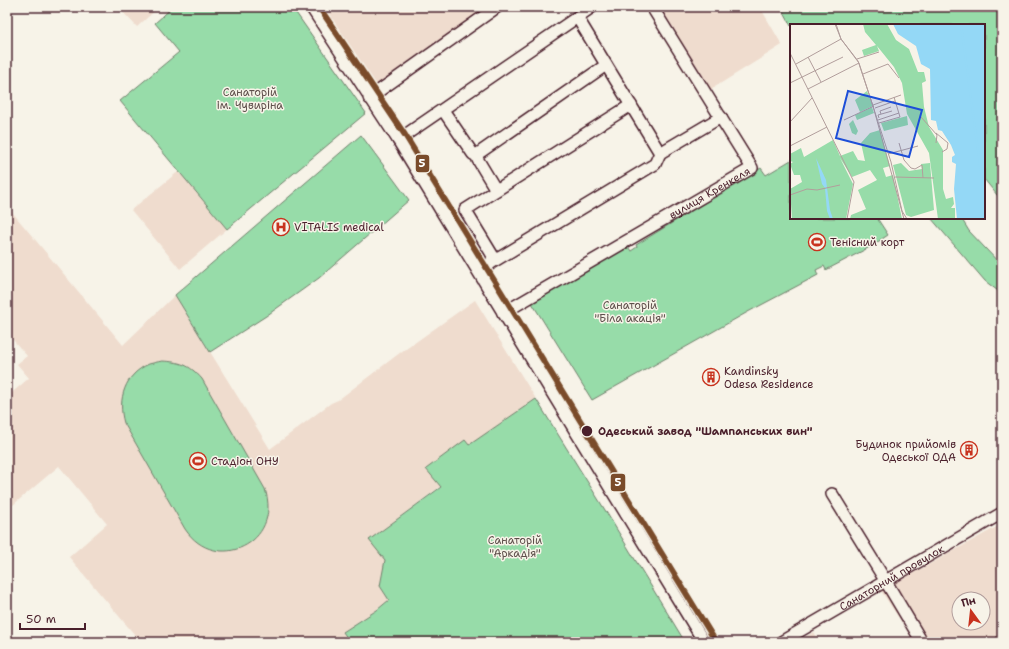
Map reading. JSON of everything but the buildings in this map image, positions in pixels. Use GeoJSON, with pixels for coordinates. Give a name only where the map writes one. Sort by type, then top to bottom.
{"type":"FeatureCollection","features":[{"type":"Feature","properties":{"kind":"street"},"geometry":{"type":"LineString","coordinates":[[311,7],[369,98],[398,140],[704,642]]}},
{"type":"Feature","properties":{"kind":"street"},"geometry":{"type":"LineString","coordinates":[[369,98],[497,7]]}},
{"type":"Feature","properties":{"kind":"street"},"geometry":{"type":"LineString","coordinates":[[398,140],[592,7]]}},
{"type":"Feature","properties":{"kind":"street","name":"вулиця Кренкеля"},"geometry":{"type":"LineString","coordinates":[[503,313],[752,168],[652,7]]}},
{"type":"Feature","properties":{"kind":"street"},"geometry":{"type":"LineString","coordinates":[[577,17],[660,153]]}},
{"type":"Feature","properties":{"kind":"street"},"geometry":{"type":"LineString","coordinates":[[477,156],[481,151],[606,65]]}},
{"type":"Feature","properties":{"kind":"street"},"geometry":{"type":"LineString","coordinates":[[491,263],[493,256],[465,210],[631,105]]}},
{"type":"Feature","properties":{"kind":"street"},"geometry":{"type":"LineString","coordinates":[[442,110],[473,154],[477,156],[496,190]]}},
{"type":"Feature","properties":{"kind":"street"},"geometry":{"type":"LineString","coordinates":[[478,270],[487,267],[491,263],[655,164],[660,153],[721,117]]}},
{"type":"Feature","properties":{"kind":"street"},"geometry":{"type":"LineString","coordinates":[[832,494],[886,580],[922,642]]}},
{"type":"Feature","properties":{"kind":"street","name":"Санаторний провулок"},"geometry":{"type":"LineString","coordinates":[[781,642],[1002,513]]}},
{"type":"Feature","properties":{"kind":"shaded area"},"geometry":{"type":"Polygon","coordinates":[[[118,7],[159,7],[137,27],[118,7]]]}},
{"type":"Feature","properties":{"kind":"shaded area"},"geometry":{"type":"Polygon","coordinates":[[[316,7],[494,7],[370,93],[316,7]]]}},
{"type":"Feature","properties":{"kind":"shaded area"},"geometry":{"type":"Polygon","coordinates":[[[660,7],[760,7],[782,45],[710,90],[660,7]]]}},
{"type":"Feature","properties":{"kind":"shaded area"},"geometry":{"type":"Polygon","coordinates":[[[179,171],[227,229],[180,269],[131,210],[179,171]]]}},
{"type":"Feature","properties":{"kind":"shaded area"},"geometry":{"type":"Polygon","coordinates":[[[7,206],[123,345],[175,295],[270,449],[405,349],[475,300],[536,399],[469,446],[465,441],[427,470],[441,486],[370,540],[385,560],[380,586],[389,600],[377,610],[343,632],[350,642],[139,642],[140,641],[69,557],[107,524],[59,466],[7,510],[7,397],[29,378],[17,364],[27,356],[7,333],[7,206]]]}},
{"type":"Feature","properties":{"kind":"shaded area"},"geometry":{"type":"Polygon","coordinates":[[[1002,524],[1002,642],[915,642],[881,591],[1002,524]]]}},
{"type":"Feature","properties":{"kind":"shaded area"},"geometry":{"type":"Polygon","coordinates":[[[814,632],[820,642],[797,642],[814,632]]]}},
{"type":"Feature","properties":{"kind":"green space","name":"Санаторій ім. Чувиріна"},"geometry":{"type":"Polygon","coordinates":[[[173,7],[292,7],[366,113],[227,229],[120,101],[179,52],[155,23],[173,7]]]}},
{"type":"Feature","properties":{"kind":"green space"},"geometry":{"type":"Polygon","coordinates":[[[781,7],[1002,7],[1002,201],[985,180],[985,24],[790,24],[781,7]]]}},
{"type":"Feature","properties":{"kind":"green space"},"geometry":{"type":"Polygon","coordinates":[[[361,135],[409,200],[319,278],[266,316],[210,352],[175,295],[361,135]]]}},
{"type":"Feature","properties":{"kind":"green space","name":"Санаторій \"Біла акація\""},"geometry":{"type":"Polygon","coordinates":[[[790,161],[790,219],[878,219],[888,235],[870,247],[826,270],[824,266],[816,270],[818,275],[746,313],[592,400],[532,303],[626,244],[631,251],[637,247],[636,245],[761,168],[766,175],[790,161]]]}},
{"type":"Feature","properties":{"kind":"green space"},"geometry":{"type":"Polygon","coordinates":[[[932,219],[962,219],[969,231],[1002,266],[1002,294],[985,281],[932,219]]]}},
{"type":"Feature","properties":{"kind":"green space","name":"Стадіон ОНУ"},"geometry":{"type":"Polygon","coordinates":[[[162,361],[184,365],[193,370],[202,379],[265,489],[268,508],[264,524],[256,538],[243,546],[229,551],[213,550],[198,543],[185,529],[124,423],[122,414],[123,396],[129,381],[141,368],[149,364],[162,361]]]}},
{"type":"Feature","properties":{"kind":"green space","name":"Санаторій \"Аркадія\""},"geometry":{"type":"Polygon","coordinates":[[[536,399],[685,642],[350,642],[343,632],[377,610],[389,600],[380,586],[385,560],[369,540],[441,487],[426,469],[465,440],[469,445],[536,399]]]}},
{"type":"Feature","properties":{"kind":"transit line","name":"5"},"geometry":{"type":"LineString","coordinates":[[319,7],[405,135],[716,642]]}},
{"type":"Feature","properties":{"kind":"place","name":"VITALIS medical"},"geometry":{"type":"Point","coordinates":[281,227]}},
{"type":"Feature","properties":{"kind":"place","name":"Тенісний корт"},"geometry":{"type":"Point","coordinates":[817,242]}},
{"type":"Feature","properties":{"kind":"place","name":"Kandinsky Odesa Residence"},"geometry":{"type":"Point","coordinates":[711,377]}},
{"type":"Feature","properties":{"kind":"place","name":"Одеський завод \"Шампанських вин\""},"geometry":{"type":"Point","coordinates":[587,431]}},
{"type":"Feature","properties":{"kind":"place","name":"Будинок прийомів Одеської ОДА"},"geometry":{"type":"Point","coordinates":[969,450]}},
{"type":"Feature","properties":{"kind":"place","name":"Стадіон ОНУ"},"geometry":{"type":"Point","coordinates":[198,461]}}]}
